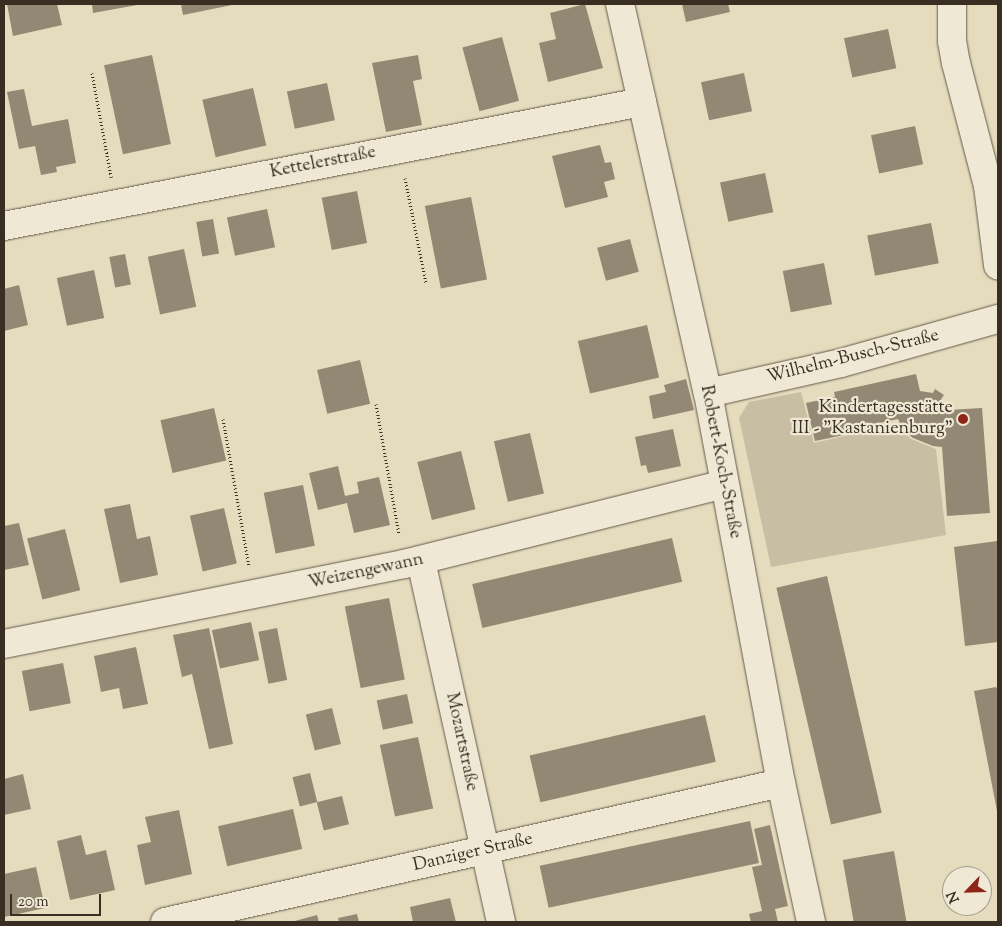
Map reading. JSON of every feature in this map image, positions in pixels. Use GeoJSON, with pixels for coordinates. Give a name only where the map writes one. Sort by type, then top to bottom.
{"type":"FeatureCollection","features":[{"type":"Feature","properties":{"kind":"street","name":"Robert-Koch-Straße"},"geometry":{"type":"LineString","coordinates":[[620,4],[708,393],[781,783],[811,922]]}},
{"type":"Feature","properties":{"kind":"street"},"geometry":{"type":"LineString","coordinates":[[952,4],[952,41],[988,186],[998,265]]}},
{"type":"Feature","properties":{"kind":"street","name":"Kettelerstraße"},"geometry":{"type":"LineString","coordinates":[[4,226],[642,102]]}},
{"type":"Feature","properties":{"kind":"street","name":"Wilhelm-Busch-Straße"},"geometry":{"type":"LineString","coordinates":[[708,393],[841,363],[998,319]]}},
{"type":"Feature","properties":{"kind":"street","name":"Weizengewann"},"geometry":{"type":"LineString","coordinates":[[4,644],[412,563],[724,484]]}},
{"type":"Feature","properties":{"kind":"street","name":"Mozartstraße"},"geometry":{"type":"LineString","coordinates":[[412,563],[485,851],[501,922]]}},
{"type":"Feature","properties":{"kind":"street","name":"Danziger Straße"},"geometry":{"type":"LineString","coordinates":[[165,922],[781,783]]}},
{"type":"Feature","properties":{"kind":"path"},"geometry":{"type":"LineString","coordinates":[[92,73],[116,204]]}},
{"type":"Feature","properties":{"kind":"path"},"geometry":{"type":"LineString","coordinates":[[399,148],[426,283]]}},
{"type":"Feature","properties":{"kind":"path"},"geometry":{"type":"LineString","coordinates":[[376,404],[412,563]]}},
{"type":"Feature","properties":{"kind":"path"},"geometry":{"type":"LineString","coordinates":[[223,419],[254,594]]}},
{"type":"Feature","properties":{"kind":"shaded area"},"geometry":{"type":"Polygon","coordinates":[[[801,392],[814,443],[896,424],[911,439],[936,449],[946,535],[771,567],[739,418],[749,402],[801,392]]]}},
{"type":"Feature","properties":{"kind":"building"},"geometry":{"type":"Polygon","coordinates":[[[7,4],[57,4],[62,25],[13,36],[7,4]]]}},
{"type":"Feature","properties":{"kind":"building"},"geometry":{"type":"Polygon","coordinates":[[[92,4],[137,4],[137,5],[93,13],[92,4]]]}},
{"type":"Feature","properties":{"kind":"building"},"geometry":{"type":"Polygon","coordinates":[[[181,4],[232,4],[232,5],[183,15],[181,4]]]}},
{"type":"Feature","properties":{"kind":"building"},"geometry":{"type":"Polygon","coordinates":[[[585,4],[603,68],[548,82],[539,43],[556,39],[550,13],[585,4]]]}},
{"type":"Feature","properties":{"kind":"building"},"geometry":{"type":"Polygon","coordinates":[[[682,4],[728,4],[730,12],[686,22],[682,4]]]}},
{"type":"Feature","properties":{"kind":"building"},"geometry":{"type":"Polygon","coordinates":[[[888,29],[896,68],[852,77],[844,38],[888,29]]]}},
{"type":"Feature","properties":{"kind":"building"},"geometry":{"type":"Polygon","coordinates":[[[502,37],[519,101],[479,111],[462,48],[502,37]]]}},
{"type":"Feature","properties":{"kind":"building"},"geometry":{"type":"Polygon","coordinates":[[[152,55],[171,144],[123,154],[104,65],[152,55]]]}},
{"type":"Feature","properties":{"kind":"building"},"geometry":{"type":"Polygon","coordinates":[[[418,55],[422,79],[413,81],[422,125],[386,132],[372,63],[418,55]]]}},
{"type":"Feature","properties":{"kind":"building"},"geometry":{"type":"Polygon","coordinates":[[[744,73],[752,111],[709,120],[701,82],[744,73]]]}},
{"type":"Feature","properties":{"kind":"building"},"geometry":{"type":"Polygon","coordinates":[[[327,83],[335,120],[295,129],[287,92],[327,83]]]}},
{"type":"Feature","properties":{"kind":"building"},"geometry":{"type":"Polygon","coordinates":[[[253,88],[266,145],[216,157],[202,100],[253,88]]]}},
{"type":"Feature","properties":{"kind":"building"},"geometry":{"type":"Polygon","coordinates":[[[24,89],[32,126],[68,119],[76,163],[56,167],[57,172],[41,175],[35,146],[19,149],[7,92],[24,89]]]}},
{"type":"Feature","properties":{"kind":"building"},"geometry":{"type":"Polygon","coordinates":[[[915,126],[923,164],[879,174],[871,135],[915,126]]]}},
{"type":"Feature","properties":{"kind":"building"},"geometry":{"type":"Polygon","coordinates":[[[600,145],[605,163],[611,162],[615,179],[604,182],[608,197],[565,208],[552,156],[600,145]]]}},
{"type":"Feature","properties":{"kind":"building"},"geometry":{"type":"Polygon","coordinates":[[[765,173],[773,212],[728,222],[720,183],[765,173]]]}},
{"type":"Feature","properties":{"kind":"building"},"geometry":{"type":"Polygon","coordinates":[[[357,191],[367,243],[332,250],[322,198],[357,191]]]}},
{"type":"Feature","properties":{"kind":"building"},"geometry":{"type":"Polygon","coordinates":[[[471,197],[487,279],[441,288],[425,206],[471,197]]]}},
{"type":"Feature","properties":{"kind":"building"},"geometry":{"type":"Polygon","coordinates":[[[267,209],[275,247],[235,256],[227,218],[267,209]]]}},
{"type":"Feature","properties":{"kind":"building"},"geometry":{"type":"Polygon","coordinates":[[[213,219],[219,253],[202,256],[196,222],[213,219]]]}},
{"type":"Feature","properties":{"kind":"building"},"geometry":{"type":"Polygon","coordinates":[[[931,223],[939,263],[875,276],[867,235],[931,223]]]}},
{"type":"Feature","properties":{"kind":"building"},"geometry":{"type":"Polygon","coordinates":[[[630,239],[639,272],[606,281],[597,248],[630,239]]]}},
{"type":"Feature","properties":{"kind":"building"},"geometry":{"type":"Polygon","coordinates":[[[184,249],[196,307],[160,314],[148,257],[184,249]]]}},
{"type":"Feature","properties":{"kind":"building"},"geometry":{"type":"Polygon","coordinates":[[[125,254],[131,284],[115,287],[109,257],[125,254]]]}},
{"type":"Feature","properties":{"kind":"building"},"geometry":{"type":"Polygon","coordinates":[[[824,263],[832,304],[791,312],[783,271],[824,263]]]}},
{"type":"Feature","properties":{"kind":"building"},"geometry":{"type":"Polygon","coordinates":[[[94,270],[104,318],[67,326],[57,278],[94,270]]]}},
{"type":"Feature","properties":{"kind":"building"},"geometry":{"type":"Polygon","coordinates":[[[19,285],[28,325],[4,331],[4,289],[19,285]]]}},
{"type":"Feature","properties":{"kind":"building"},"geometry":{"type":"Polygon","coordinates":[[[647,325],[659,378],[590,394],[578,341],[647,325]]]}},
{"type":"Feature","properties":{"kind":"building"},"geometry":{"type":"Polygon","coordinates":[[[360,360],[370,404],[327,414],[317,370],[360,360]]]}},
{"type":"Feature","properties":{"kind":"building"},"geometry":{"type":"Polygon","coordinates":[[[916,374],[920,391],[933,393],[935,389],[944,395],[941,399],[949,410],[982,408],[990,513],[947,516],[942,447],[933,446],[913,438],[904,431],[898,419],[843,431],[844,435],[815,441],[806,403],[835,397],[834,392],[916,374]]]}},
{"type":"Feature","properties":{"kind":"building"},"geometry":{"type":"Polygon","coordinates":[[[686,379],[694,410],[653,419],[649,396],[666,392],[664,385],[686,379]]]}},
{"type":"Feature","properties":{"kind":"building"},"geometry":{"type":"Polygon","coordinates":[[[214,408],[226,461],[173,473],[160,420],[214,408]]]}},
{"type":"Feature","properties":{"kind":"building"},"geometry":{"type":"Polygon","coordinates":[[[673,429],[681,466],[648,473],[646,465],[641,466],[635,437],[673,429]]]}},
{"type":"Feature","properties":{"kind":"building"},"geometry":{"type":"Polygon","coordinates":[[[530,433],[544,493],[508,502],[494,441],[530,433]]]}},
{"type":"Feature","properties":{"kind":"building"},"geometry":{"type":"Polygon","coordinates":[[[461,451],[476,509],[432,520],[417,462],[461,451]]]}},
{"type":"Feature","properties":{"kind":"building"},"geometry":{"type":"Polygon","coordinates":[[[338,466],[345,496],[359,493],[357,482],[379,477],[390,525],[354,533],[347,503],[318,510],[309,473],[338,466]]]}},
{"type":"Feature","properties":{"kind":"building"},"geometry":{"type":"Polygon","coordinates":[[[303,485],[315,546],[276,553],[264,493],[303,485]]]}},
{"type":"Feature","properties":{"kind":"building"},"geometry":{"type":"Polygon","coordinates":[[[130,504],[137,539],[150,536],[158,575],[120,583],[104,509],[130,504]]]}},
{"type":"Feature","properties":{"kind":"building"},"geometry":{"type":"Polygon","coordinates":[[[224,508],[237,564],[203,571],[190,516],[224,508]]]}},
{"type":"Feature","properties":{"kind":"building"},"geometry":{"type":"Polygon","coordinates":[[[19,523],[29,565],[4,570],[4,526],[19,523]]]}},
{"type":"Feature","properties":{"kind":"building"},"geometry":{"type":"Polygon","coordinates":[[[65,529],[80,590],[42,600],[27,538],[65,529]]]}},
{"type":"Feature","properties":{"kind":"building"},"geometry":{"type":"Polygon","coordinates":[[[672,538],[682,582],[482,628],[472,584],[672,538]]]}},
{"type":"Feature","properties":{"kind":"building"},"geometry":{"type":"Polygon","coordinates":[[[997,541],[998,642],[965,646],[954,547],[997,541]]]}},
{"type":"Feature","properties":{"kind":"building"},"geometry":{"type":"Polygon","coordinates":[[[827,576],[882,813],[831,824],[776,588],[827,576]]]}},
{"type":"Feature","properties":{"kind":"building"},"geometry":{"type":"Polygon","coordinates":[[[389,598],[405,679],[361,688],[345,607],[389,598]]]}},
{"type":"Feature","properties":{"kind":"building"},"geometry":{"type":"Polygon","coordinates":[[[251,622],[259,660],[220,668],[212,630],[251,622]]]}},
{"type":"Feature","properties":{"kind":"building"},"geometry":{"type":"Polygon","coordinates":[[[209,628],[233,744],[209,749],[192,674],[182,677],[173,635],[209,628]]]}},
{"type":"Feature","properties":{"kind":"building"},"geometry":{"type":"Polygon","coordinates":[[[277,628],[287,680],[268,684],[258,632],[277,628]]]}},
{"type":"Feature","properties":{"kind":"building"},"geometry":{"type":"Polygon","coordinates":[[[136,647],[148,704],[123,709],[119,688],[101,692],[94,656],[136,647]]]}},
{"type":"Feature","properties":{"kind":"building"},"geometry":{"type":"Polygon","coordinates":[[[63,663],[71,703],[30,711],[22,671],[63,663]]]}},
{"type":"Feature","properties":{"kind":"building"},"geometry":{"type":"Polygon","coordinates":[[[996,687],[998,691],[997,811],[974,691],[996,687]]]}},
{"type":"Feature","properties":{"kind":"building"},"geometry":{"type":"Polygon","coordinates":[[[407,694],[413,723],[383,730],[377,700],[407,694]]]}},
{"type":"Feature","properties":{"kind":"building"},"geometry":{"type":"Polygon","coordinates":[[[332,708],[341,744],[315,750],[306,715],[332,708]]]}},
{"type":"Feature","properties":{"kind":"building"},"geometry":{"type":"Polygon","coordinates":[[[705,715],[716,762],[540,802],[530,755],[705,715]]]}},
{"type":"Feature","properties":{"kind":"building"},"geometry":{"type":"Polygon","coordinates":[[[418,737],[433,808],[395,817],[380,745],[418,737]]]}},
{"type":"Feature","properties":{"kind":"building"},"geometry":{"type":"Polygon","coordinates":[[[310,773],[317,802],[300,806],[293,777],[310,773]]]}},
{"type":"Feature","properties":{"kind":"building"},"geometry":{"type":"Polygon","coordinates":[[[23,774],[31,809],[4,815],[4,779],[23,774]]]}},
{"type":"Feature","properties":{"kind":"building"},"geometry":{"type":"Polygon","coordinates":[[[342,796],[349,824],[324,830],[317,802],[342,796]]]}},
{"type":"Feature","properties":{"kind":"building"},"geometry":{"type":"Polygon","coordinates":[[[293,809],[302,849],[227,866],[218,826],[293,809]]]}},
{"type":"Feature","properties":{"kind":"building"},"geometry":{"type":"Polygon","coordinates":[[[179,810],[192,874],[145,885],[137,845],[151,842],[145,817],[179,810]]]}},
{"type":"Feature","properties":{"kind":"building"},"geometry":{"type":"Polygon","coordinates":[[[750,821],[759,863],[549,908],[540,866],[750,821]]]}},
{"type":"Feature","properties":{"kind":"building"},"geometry":{"type":"Polygon","coordinates":[[[770,825],[788,906],[775,909],[778,922],[751,922],[749,914],[762,911],[752,867],[762,865],[754,829],[770,825]]]}},
{"type":"Feature","properties":{"kind":"building"},"geometry":{"type":"Polygon","coordinates":[[[81,835],[86,855],[106,850],[115,890],[70,900],[57,841],[81,835]]]}},
{"type":"Feature","properties":{"kind":"building"},"geometry":{"type":"Polygon","coordinates":[[[894,851],[907,922],[854,922],[843,860],[894,851]]]}},
{"type":"Feature","properties":{"kind":"building"},"geometry":{"type":"Polygon","coordinates":[[[36,867],[45,908],[4,917],[4,874],[36,867]]]}},
{"type":"Feature","properties":{"kind":"building"},"geometry":{"type":"Polygon","coordinates":[[[450,898],[456,922],[413,922],[410,907],[450,898]]]}},
{"type":"Feature","properties":{"kind":"building"},"geometry":{"type":"Polygon","coordinates":[[[357,914],[359,922],[339,922],[338,918],[357,914]]]}},
{"type":"Feature","properties":{"kind":"building"},"geometry":{"type":"Polygon","coordinates":[[[317,915],[319,922],[291,922],[317,915]]]}},
{"type":"Feature","properties":{"kind":"place","name":"Kindertagesstätte III - \"Kastanienburg\""},"geometry":{"type":"Point","coordinates":[963,419]}}]}
